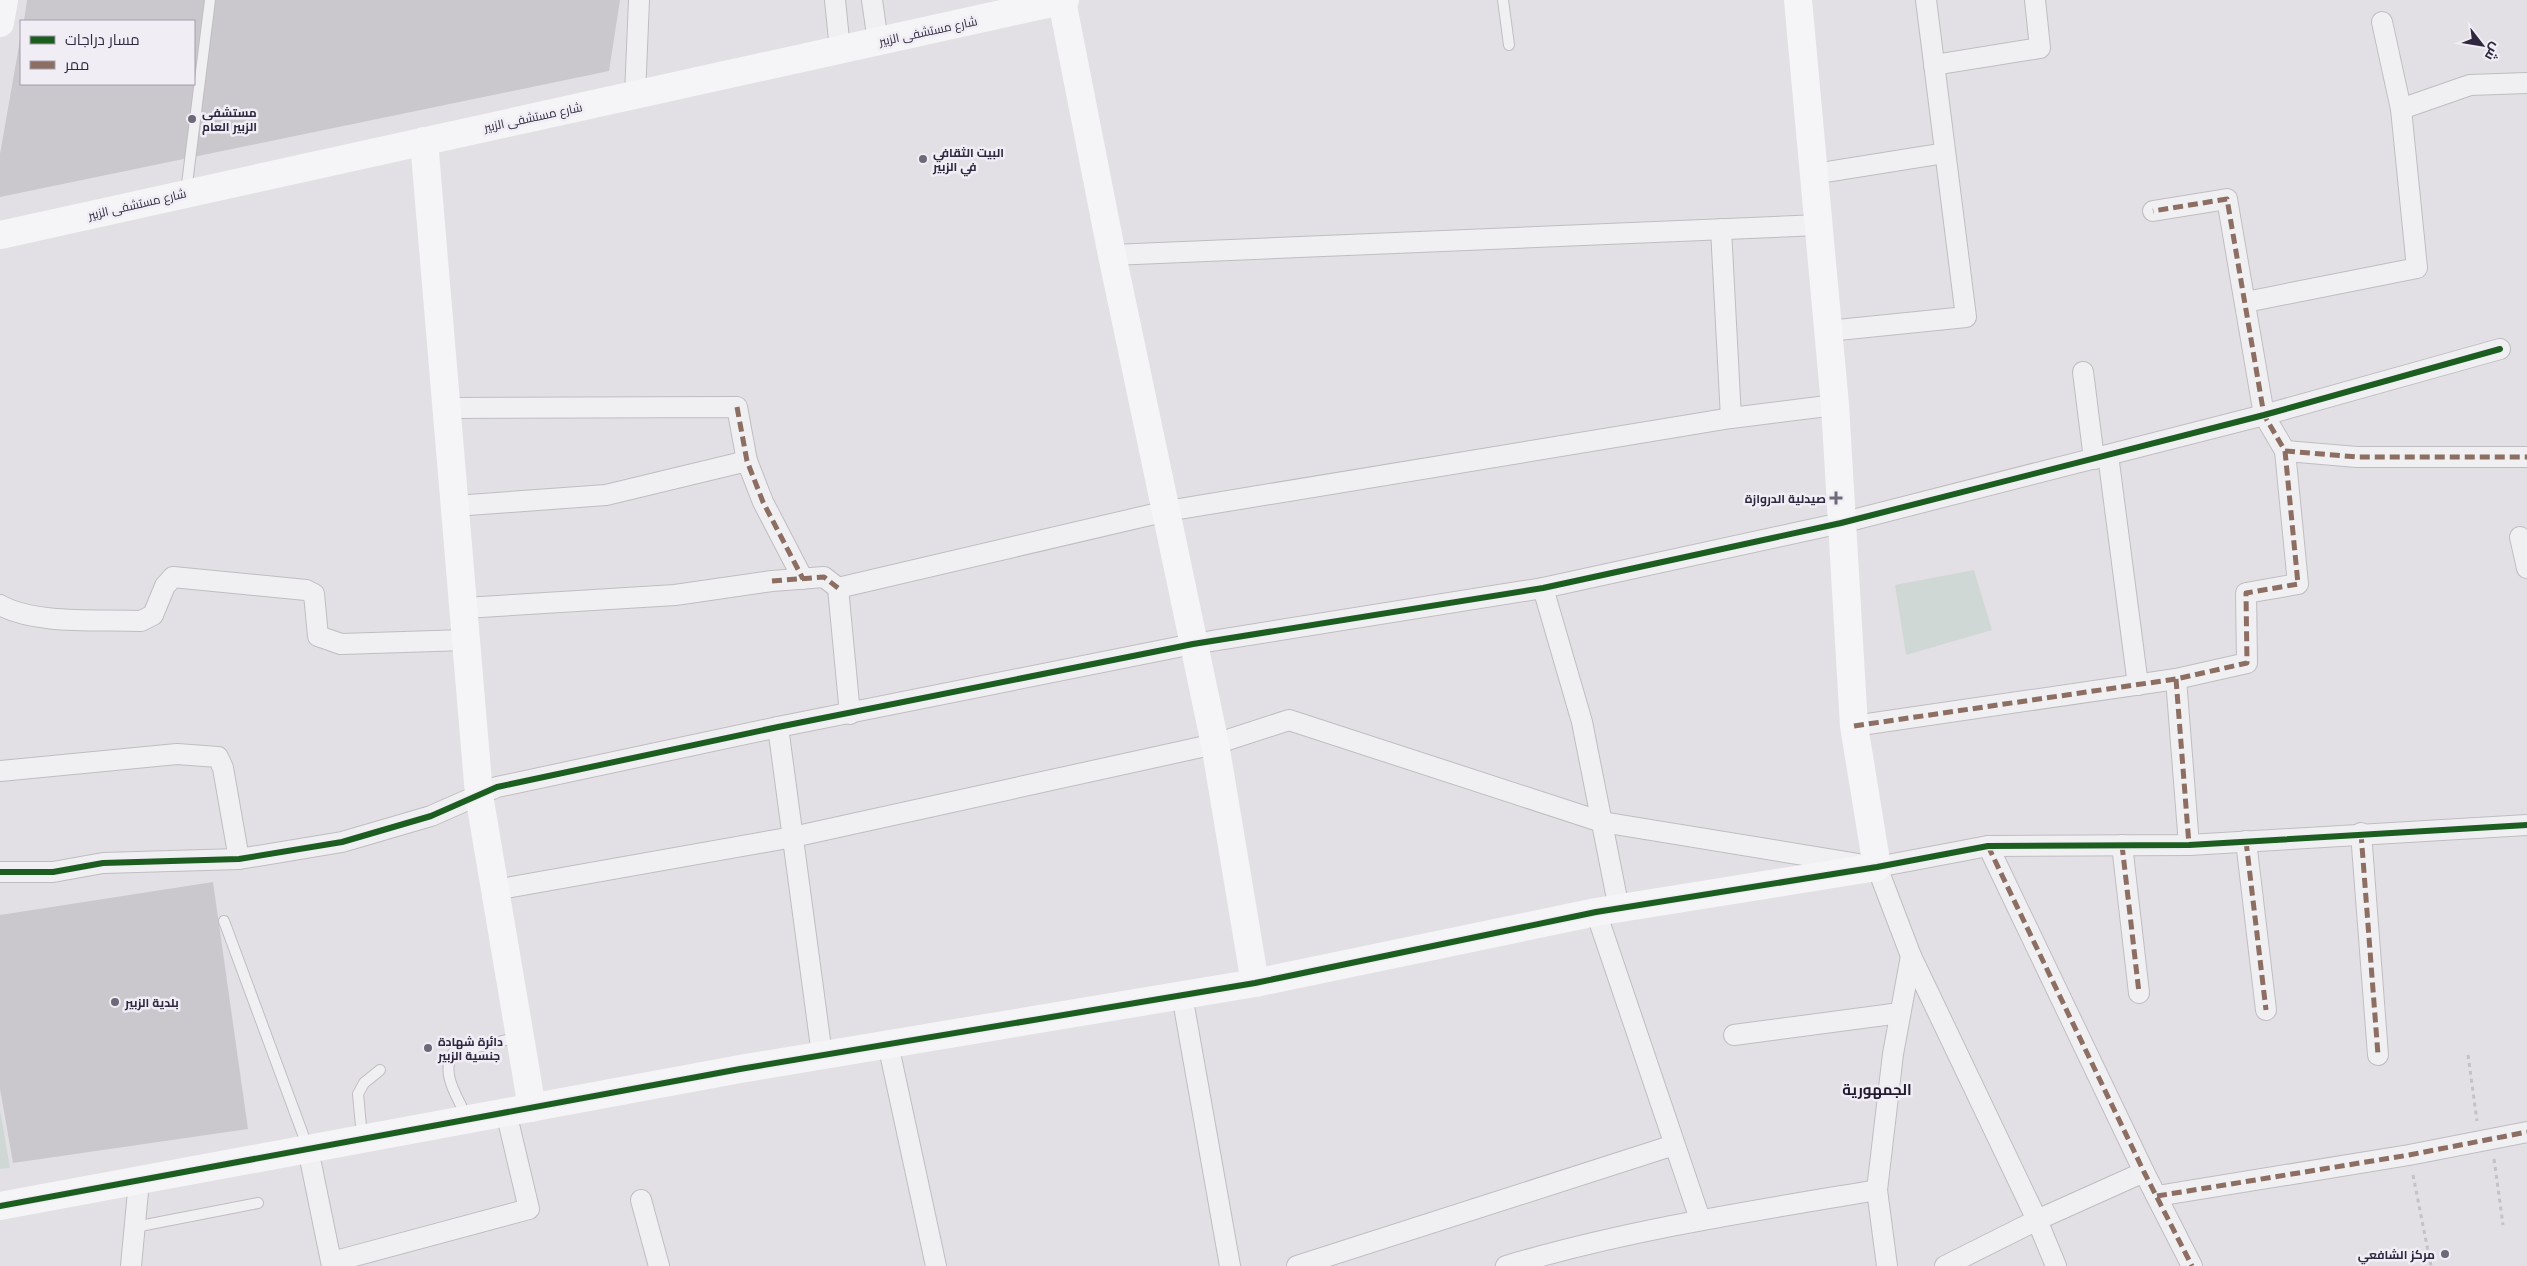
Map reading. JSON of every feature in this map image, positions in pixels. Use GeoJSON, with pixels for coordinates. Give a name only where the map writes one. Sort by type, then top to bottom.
{"type":"FeatureCollection","features":[{"type":"Feature","properties":{"kind":"street"},"geometry":{"type":"LineString","coordinates":[[0,23],[4,0]]}},
{"type":"Feature","properties":{"kind":"street"},"geometry":{"type":"LineString","coordinates":[[635,95],[638,0]]}},
{"type":"Feature","properties":{"kind":"street"},"geometry":{"type":"LineString","coordinates":[[835,0],[840,50]]}},
{"type":"Feature","properties":{"kind":"street"},"geometry":{"type":"LineString","coordinates":[[872,0],[878,42]]}},
{"type":"Feature","properties":{"kind":"street"},"geometry":{"type":"LineString","coordinates":[[1798,0],[1835,405],[1854,726],[1877,867],[1911,956],[2037,1220],[2056,1266]]}},
{"type":"Feature","properties":{"kind":"street"},"geometry":{"type":"LineString","coordinates":[[1828,331],[1966,317],[1926,0]]}},
{"type":"Feature","properties":{"kind":"street"},"geometry":{"type":"LineString","coordinates":[[1934,65],[2040,48],[2035,0]]}},
{"type":"Feature","properties":{"kind":"street"},"geometry":{"type":"LineString","coordinates":[[1064,1],[1112,255],[1215,744],[1255,983]]}},
{"type":"Feature","properties":{"kind":"street","name":"شارع مستشفى الزبير"},"geometry":{"type":"LineString","coordinates":[[0,235],[1064,1]]}},
{"type":"Feature","properties":{"kind":"street"},"geometry":{"type":"LineString","coordinates":[[2246,302],[2417,268],[2400,109],[2382,22]]}},
{"type":"Feature","properties":{"kind":"street"},"geometry":{"type":"LineString","coordinates":[[2400,109],[2470,85],[2527,84]]}},
{"type":"Feature","properties":{"kind":"street"},"geometry":{"type":"LineString","coordinates":[[308,1149],[332,1264],[530,1209],[519,1110],[520,1036],[479,795],[424,141]]}},
{"type":"Feature","properties":{"kind":"street"},"geometry":{"type":"LineString","coordinates":[[1814,174],[1945,153]]}},
{"type":"Feature","properties":{"kind":"street"},"geometry":{"type":"LineString","coordinates":[[1854,726],[2176,679],[2247,663],[2246,593],[2298,584],[2285,450],[2264,415],[2246,302],[2226,198],[2153,211]]}},
{"type":"Feature","properties":{"kind":"street"},"geometry":{"type":"LineString","coordinates":[[1112,255],[1819,225]]}},
{"type":"Feature","properties":{"kind":"street"},"geometry":{"type":"LineString","coordinates":[[1721,230],[1731,418]]}},
{"type":"Feature","properties":{"kind":"street"},"geometry":{"type":"LineString","coordinates":[[0,872],[53,872],[104,864],[239,859],[342,842],[431,816],[497,787],[778,727],[1193,644],[1543,588],[1841,523],[2264,415],[2500,349]]}},
{"type":"Feature","properties":{"kind":"street"},"geometry":{"type":"LineString","coordinates":[[2083,372],[2101,457],[2138,685]]}},
{"type":"Feature","properties":{"kind":"street"},"geometry":{"type":"LineString","coordinates":[[464,608],[675,595],[803,579],[824,578],[838,588],[1167,511],[1731,418],[1835,405]]}},
{"type":"Feature","properties":{"kind":"street"},"geometry":{"type":"LineString","coordinates":[[447,408],[736,407],[747,461],[763,502],[803,579]]}},
{"type":"Feature","properties":{"kind":"street"},"geometry":{"type":"LineString","coordinates":[[2285,450],[2357,457],[2527,457]]}},
{"type":"Feature","properties":{"kind":"street"},"geometry":{"type":"LineString","coordinates":[[455,506],[606,495],[747,461]]}},
{"type":"Feature","properties":{"kind":"street"},"geometry":{"type":"LineString","coordinates":[[2520,537],[2527,568]]}},
{"type":"Feature","properties":{"kind":"street"},"geometry":{"type":"LineString","coordinates":[[0,605],[11,611],[33,617],[142,621],[153,615],[165,586],[173,577],[306,590],[314,594],[318,636],[341,644],[466,640]]}},
{"type":"Feature","properties":{"kind":"street"},"geometry":{"type":"LineString","coordinates":[[838,588],[850,714]]}},
{"type":"Feature","properties":{"kind":"street"},"geometry":{"type":"LineString","coordinates":[[1543,588],[1582,722],[1602,822],[1607,911],[1674,1145],[1700,1220]]}},
{"type":"Feature","properties":{"kind":"street"},"geometry":{"type":"LineString","coordinates":[[2176,679],[2189,845]]}},
{"type":"Feature","properties":{"kind":"street"},"geometry":{"type":"LineString","coordinates":[[495,890],[793,837],[1215,744],[1289,720],[1602,822],[1877,867]]}},
{"type":"Feature","properties":{"kind":"street"},"geometry":{"type":"LineString","coordinates":[[778,727],[822,1055]]}},
{"type":"Feature","properties":{"kind":"street"},"geometry":{"type":"LineString","coordinates":[[0,771],[177,754],[218,757],[223,768],[239,859]]}},
{"type":"Feature","properties":{"kind":"street"},"geometry":{"type":"LineString","coordinates":[[0,1206],[822,1055],[1255,983],[1607,911],[1877,867],[1988,846],[2189,845],[2527,824]]}},
{"type":"Feature","properties":{"kind":"street"},"geometry":{"type":"LineString","coordinates":[[2361,833],[2378,1054]]}},
{"type":"Feature","properties":{"kind":"street"},"geometry":{"type":"LineString","coordinates":[[2246,841],[2266,1010]]}},
{"type":"Feature","properties":{"kind":"street"},"geometry":{"type":"LineString","coordinates":[[2122,845],[2139,993]]}},
{"type":"Feature","properties":{"kind":"street"},"geometry":{"type":"LineString","coordinates":[[1988,846],[2144,1172],[2192,1266]]}},
{"type":"Feature","properties":{"kind":"street"},"geometry":{"type":"LineString","coordinates":[[1887,1266],[1877,1190],[1900,1013],[1911,956]]}},
{"type":"Feature","properties":{"kind":"street"},"geometry":{"type":"LineString","coordinates":[[1182,995],[1230,1266]]}},
{"type":"Feature","properties":{"kind":"street"},"geometry":{"type":"LineString","coordinates":[[1734,1035],[1900,1013]]}},
{"type":"Feature","properties":{"kind":"street"},"geometry":{"type":"LineString","coordinates":[[888,1044],[936,1266]]}},
{"type":"Feature","properties":{"kind":"street"},"geometry":{"type":"LineString","coordinates":[[2157,1196],[2409,1155],[2527,1132]]}},
{"type":"Feature","properties":{"kind":"street"},"geometry":{"type":"LineString","coordinates":[[1297,1266],[1674,1145]]}},
{"type":"Feature","properties":{"kind":"street"},"geometry":{"type":"LineString","coordinates":[[1945,1266],[2037,1220],[2144,1172]]}},
{"type":"Feature","properties":{"kind":"street"},"geometry":{"type":"LineString","coordinates":[[131,1266],[139,1181]]}},
{"type":"Feature","properties":{"kind":"street"},"geometry":{"type":"LineString","coordinates":[[1506,1266],[1544,1261],[1700,1220],[1877,1190]]}},
{"type":"Feature","properties":{"kind":"street"},"geometry":{"type":"LineString","coordinates":[[641,1200],[659,1266]]}},
{"type":"Feature","properties":{"kind":"lane"},"geometry":{"type":"LineString","coordinates":[[186,193],[210,0]]}},
{"type":"Feature","properties":{"kind":"lane"},"geometry":{"type":"LineString","coordinates":[[1503,0],[1510,45]]}},
{"type":"Feature","properties":{"kind":"lane"},"geometry":{"type":"LineString","coordinates":[[224,921],[308,1149]]}},
{"type":"Feature","properties":{"kind":"lane"},"geometry":{"type":"LineString","coordinates":[[468,1119],[447,1072],[449,1060],[453,1053],[520,1036]]}},
{"type":"Feature","properties":{"kind":"lane"},"geometry":{"type":"LineString","coordinates":[[362,1139],[358,1094],[364,1082],[380,1070]]}},
{"type":"Feature","properties":{"kind":"lane"},"geometry":{"type":"LineString","coordinates":[[135,1228],[258,1203]]}},
{"type":"Feature","properties":{"kind":"path"},"geometry":{"type":"LineString","coordinates":[[2468,1055],[2502,1224]]}},
{"type":"Feature","properties":{"kind":"path"},"geometry":{"type":"LineString","coordinates":[[2409,1155],[2431,1266]]}},
{"type":"Feature","properties":{"kind":"shaded area"},"geometry":{"type":"Polygon","coordinates":[[[1974,570],[1992,630],[1906,655],[1895,585],[1974,570]]]}},
{"type":"Feature","properties":{"kind":"shaded area"},"geometry":{"type":"Polygon","coordinates":[[[0,1109],[10,1168],[0,1169],[0,1109]]]}},
{"type":"Feature","properties":{"kind":"building","name":"مستشفى الزبير العام"},"geometry":{"type":"Polygon","coordinates":[[[27,0],[620,0],[609,71],[0,197],[0,154],[20,40],[20,85],[195,85],[195,20],[24,20],[27,0]]]}},
{"type":"Feature","properties":{"kind":"building","name":"بلدية الزبير"},"geometry":{"type":"Polygon","coordinates":[[[213,882],[248,1129],[13,1163],[0,1089],[0,915],[213,882]]]}},
{"type":"Feature","properties":{"kind":"marked path"},"geometry":{"type":"LineString","coordinates":[[1854,726],[2176,679],[2247,663],[2246,593],[2298,584],[2285,451],[2264,415],[2227,199],[2153,211]]}},
{"type":"Feature","properties":{"kind":"marked path"},"geometry":{"type":"LineString","coordinates":[[737,407],[747,461],[763,502],[803,579]]}},
{"type":"Feature","properties":{"kind":"marked path"},"geometry":{"type":"LineString","coordinates":[[2285,451],[2357,457],[2527,457]]}},
{"type":"Feature","properties":{"kind":"marked path"},"geometry":{"type":"LineString","coordinates":[[772,581],[824,577],[838,588]]}},
{"type":"Feature","properties":{"kind":"marked path"},"geometry":{"type":"LineString","coordinates":[[2176,679],[2189,845]]}},
{"type":"Feature","properties":{"kind":"marked path"},"geometry":{"type":"LineString","coordinates":[[2361,833],[2378,1055]]}},
{"type":"Feature","properties":{"kind":"marked path"},"geometry":{"type":"LineString","coordinates":[[2246,841],[2266,1010]]}},
{"type":"Feature","properties":{"kind":"marked path"},"geometry":{"type":"LineString","coordinates":[[2122,845],[2139,993]]}},
{"type":"Feature","properties":{"kind":"marked path"},"geometry":{"type":"LineString","coordinates":[[1988,846],[2144,1172],[2192,1266]]}},
{"type":"Feature","properties":{"kind":"marked path"},"geometry":{"type":"LineString","coordinates":[[2157,1196],[2409,1155],[2527,1132]]}},
{"type":"Feature","properties":{"kind":"cycle path"},"geometry":{"type":"LineString","coordinates":[[0,872],[53,872],[103,863],[239,859],[342,842],[431,816],[497,787],[778,727],[1193,644],[1543,588],[1841,523],[2264,415],[2500,349]]}},
{"type":"Feature","properties":{"kind":"cycle path"},"geometry":{"type":"LineString","coordinates":[[0,1206],[740,1069],[1255,983],[1596,912],[1877,867],[1988,846],[2189,845],[2527,825]]}},
{"type":"Feature","properties":{"kind":"place","name":"مستشفى الزبير العام"},"geometry":{"type":"Point","coordinates":[192,119]}},
{"type":"Feature","properties":{"kind":"place","name":"البيت الثقافي في الزبير"},"geometry":{"type":"Point","coordinates":[923,159]}},
{"type":"Feature","properties":{"kind":"place","name":"صيدلية الدروازة"},"geometry":{"type":"Point","coordinates":[1836,498]}},
{"type":"Feature","properties":{"kind":"place","name":"بلدية الزبير"},"geometry":{"type":"Point","coordinates":[115,1002]}},
{"type":"Feature","properties":{"kind":"place","name":"دائرة شهادة جنسية الزبير"},"geometry":{"type":"Point","coordinates":[428,1048]}},
{"type":"Feature","properties":{"kind":"place","name":"مركز الشافعي"},"geometry":{"type":"Point","coordinates":[2445,1254]}},
{"type":"Feature","properties":{"kind":"district","name":"الجمهورية"},"geometry":{"type":"Point","coordinates":[1877,1089]}}]}
